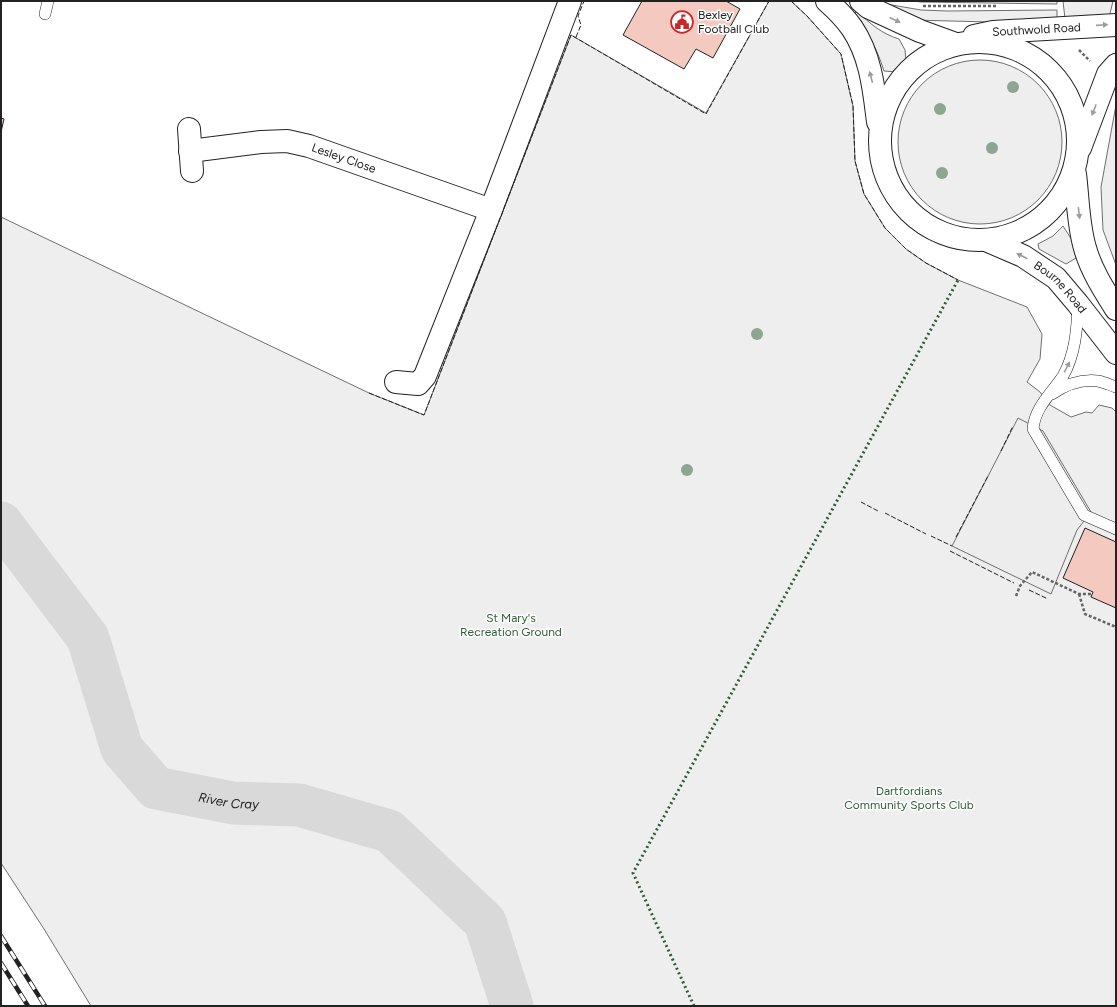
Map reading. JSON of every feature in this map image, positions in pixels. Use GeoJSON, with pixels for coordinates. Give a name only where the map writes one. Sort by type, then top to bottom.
{"type":"FeatureCollection","features":[{"type":"Feature","properties":{"kind":"main road"},"geometry":{"type":"LineString","coordinates":[[396,382],[418,384],[425,376],[491,210],[570,1]]}},
{"type":"Feature","properties":{"kind":"main road"},"geometry":{"type":"LineString","coordinates":[[827,1],[839,12],[852,28],[866,55],[874,86],[882,160],[893,189],[910,210],[931,226],[959,237],[988,242],[1016,235],[1042,221],[1062,200],[1075,174],[1080,148],[1112,70]]}},
{"type":"Feature","properties":{"kind":"main road"},"geometry":{"type":"LineString","coordinates":[[861,1],[868,7],[920,31],[955,43],[992,44],[1019,51],[1042,64],[1060,86],[1072,112],[1080,148]]}},
{"type":"Feature","properties":{"kind":"main road","name":"Southwold Road"},"geometry":{"type":"LineString","coordinates":[[879,129],[886,102],[901,77],[922,58],[937,49],[993,32],[1116,25]]}},
{"type":"Feature","properties":{"kind":"main road","name":"Lesley Close"},"geometry":{"type":"LineString","coordinates":[[189,128],[191,161],[261,142],[287,141],[302,144],[491,210]]}},
{"type":"Feature","properties":{"kind":"main road"},"geometry":{"type":"LineString","coordinates":[[1075,174],[1080,220],[1085,248],[1096,276],[1116,309]]}},
{"type":"Feature","properties":{"kind":"main road","name":"Bourne Road"},"geometry":{"type":"LineString","coordinates":[[988,242],[1023,256],[1056,278],[1116,353]]}},
{"type":"Feature","properties":{"kind":"lane"},"geometry":{"type":"LineString","coordinates":[[45,14],[48,1]]}},
{"type":"Feature","properties":{"kind":"lane"},"geometry":{"type":"LineString","coordinates":[[1078,304],[1076,334],[1071,360],[1034,418],[1033,429],[1084,515],[1116,529]]}},
{"type":"Feature","properties":{"kind":"lane"},"geometry":{"type":"LineString","coordinates":[[1045,399],[1062,387],[1078,382],[1098,382],[1116,387]]}},
{"type":"Feature","properties":{"kind":"path"},"geometry":{"type":"LineString","coordinates":[[921,6],[1005,7]]}},
{"type":"Feature","properties":{"kind":"path"},"geometry":{"type":"LineString","coordinates":[[1075,47],[1097,67],[1112,70]]}},
{"type":"Feature","properties":{"kind":"path"},"geometry":{"type":"LineString","coordinates":[[1016,596],[1020,586],[1032,572],[1079,594],[1092,594]]}},
{"type":"Feature","properties":{"kind":"path"},"geometry":{"type":"LineString","coordinates":[[1079,594],[1086,614],[1116,627]]}},
{"type":"Feature","properties":{"kind":"green space"},"geometry":{"type":"Polygon","coordinates":[[[769,1],[791,1],[807,16],[841,54],[853,106],[855,161],[864,194],[885,228],[906,249],[926,263],[958,280],[1027,307],[1042,334],[1040,359],[1027,382],[1040,392],[1050,405],[1071,417],[1086,412],[1092,413],[1099,405],[1112,408],[1116,412],[1116,1006],[91,1006],[44,929],[1,863],[1,217],[369,393],[424,415],[571,35],[706,113],[769,1]]]}},
{"type":"Feature","properties":{"kind":"green space"},"geometry":{"type":"Polygon","coordinates":[[[877,1],[883,1],[886,4],[921,10],[1057,10],[1057,18],[1029,23],[912,20],[877,1]]]}},
{"type":"Feature","properties":{"kind":"green space"},"geometry":{"type":"Polygon","coordinates":[[[913,1],[1057,1],[1057,4],[921,2],[913,1]]]}},
{"type":"Feature","properties":{"kind":"green space"},"geometry":{"type":"Polygon","coordinates":[[[1063,1],[1113,1],[1109,18],[1065,19],[1063,1]]]}},
{"type":"Feature","properties":{"kind":"green space"},"geometry":{"type":"Polygon","coordinates":[[[857,11],[876,28],[899,39],[905,50],[906,61],[897,72],[884,71],[872,41],[854,14],[857,11]]]}},
{"type":"Feature","properties":{"kind":"green space"},"geometry":{"type":"Polygon","coordinates":[[[988,60],[1004,63],[1019,69],[1032,78],[1044,90],[1053,103],[1059,118],[1062,142],[1061,158],[1053,181],[1044,194],[1032,206],[1019,215],[1004,221],[988,224],[972,224],[956,221],[934,211],[911,188],[904,174],[899,158],[898,134],[901,118],[911,96],[934,73],[948,66],[964,61],[988,60]]]}},
{"type":"Feature","properties":{"kind":"green space"},"geometry":{"type":"Polygon","coordinates":[[[1116,105],[1116,265],[1103,230],[1101,187],[1116,105]]]}},
{"type":"Feature","properties":{"kind":"green space"},"geometry":{"type":"Polygon","coordinates":[[[1063,226],[1072,240],[1076,258],[1066,264],[1039,249],[1038,244],[1053,236],[1063,226]]]}},
{"type":"Feature","properties":{"kind":"shaded area"},"geometry":{"type":"Polygon","coordinates":[[[1018,418],[1043,431],[1091,512],[1077,530],[1051,594],[952,546],[1018,418]]]}},
{"type":"Feature","properties":{"kind":"building","name":"Bexley Football Club"},"geometry":{"type":"Polygon","coordinates":[[[642,1],[726,1],[740,9],[713,58],[696,49],[684,69],[623,35],[642,1]]]}},
{"type":"Feature","properties":{"kind":"building"},"geometry":{"type":"Polygon","coordinates":[[[1,118],[4,119],[1,132],[1,118]]]}},
{"type":"Feature","properties":{"kind":"building"},"geometry":{"type":"Polygon","coordinates":[[[1085,528],[1116,542],[1116,608],[1091,597],[1093,592],[1063,578],[1085,528]]]}},
{"type":"Feature","properties":{"kind":"waterway","name":"River Cray"},"geometry":{"type":"LineString","coordinates":[[1,523],[88,638],[122,749],[156,788],[233,803],[299,805],[389,831],[485,922],[512,1006]]}},
{"type":"Feature","properties":{"kind":"railway"},"geometry":{"type":"LineString","coordinates":[[1,936],[45,1006]]}},
{"type":"Feature","properties":{"kind":"railway"},"geometry":{"type":"LineString","coordinates":[[1,963],[28,1006]]}},
{"type":"Feature","properties":{"kind":"hedge"},"geometry":{"type":"LineString","coordinates":[[694,1006],[633,873],[958,280]]}},
{"type":"Feature","properties":{"kind":"fence"},"geometry":{"type":"LineString","coordinates":[[576,37],[581,25],[578,16],[584,1]]}},
{"type":"Feature","properties":{"kind":"fence"},"geometry":{"type":"LineString","coordinates":[[369,393],[424,415],[571,35],[706,114],[769,1]]}},
{"type":"Feature","properties":{"kind":"fence"},"geometry":{"type":"LineString","coordinates":[[791,1],[807,16],[841,54],[853,106],[855,161],[864,194],[885,228],[906,249],[926,263],[958,280]]}},
{"type":"Feature","properties":{"kind":"fence"},"geometry":{"type":"LineString","coordinates":[[1001,451],[1013,426]]}},
{"type":"Feature","properties":{"kind":"fence"},"geometry":{"type":"LineString","coordinates":[[956,537],[988,476]]}},
{"type":"Feature","properties":{"kind":"fence"},"geometry":{"type":"LineString","coordinates":[[861,502],[878,511]]}},
{"type":"Feature","properties":{"kind":"fence"},"geometry":{"type":"LineString","coordinates":[[885,513],[926,534]]}},
{"type":"Feature","properties":{"kind":"fence"},"geometry":{"type":"LineString","coordinates":[[931,536],[952,546]]}},
{"type":"Feature","properties":{"kind":"fence"},"geometry":{"type":"LineString","coordinates":[[950,551],[1014,583]]}},
{"type":"Feature","properties":{"kind":"fence"},"geometry":{"type":"LineString","coordinates":[[1029,590],[1048,599]]}},
{"type":"Feature","properties":{"kind":"place","name":"Bexley Football Club"},"geometry":{"type":"Point","coordinates":[682,22]}},
{"type":"Feature","properties":{"kind":"park label","name":"St Mary's Recreation Ground"},"geometry":{"type":"Point","coordinates":[511,625]}},
{"type":"Feature","properties":{"kind":"park label","name":"Dartfordians Community Sports Club"},"geometry":{"type":"Point","coordinates":[909,798]}}]}
